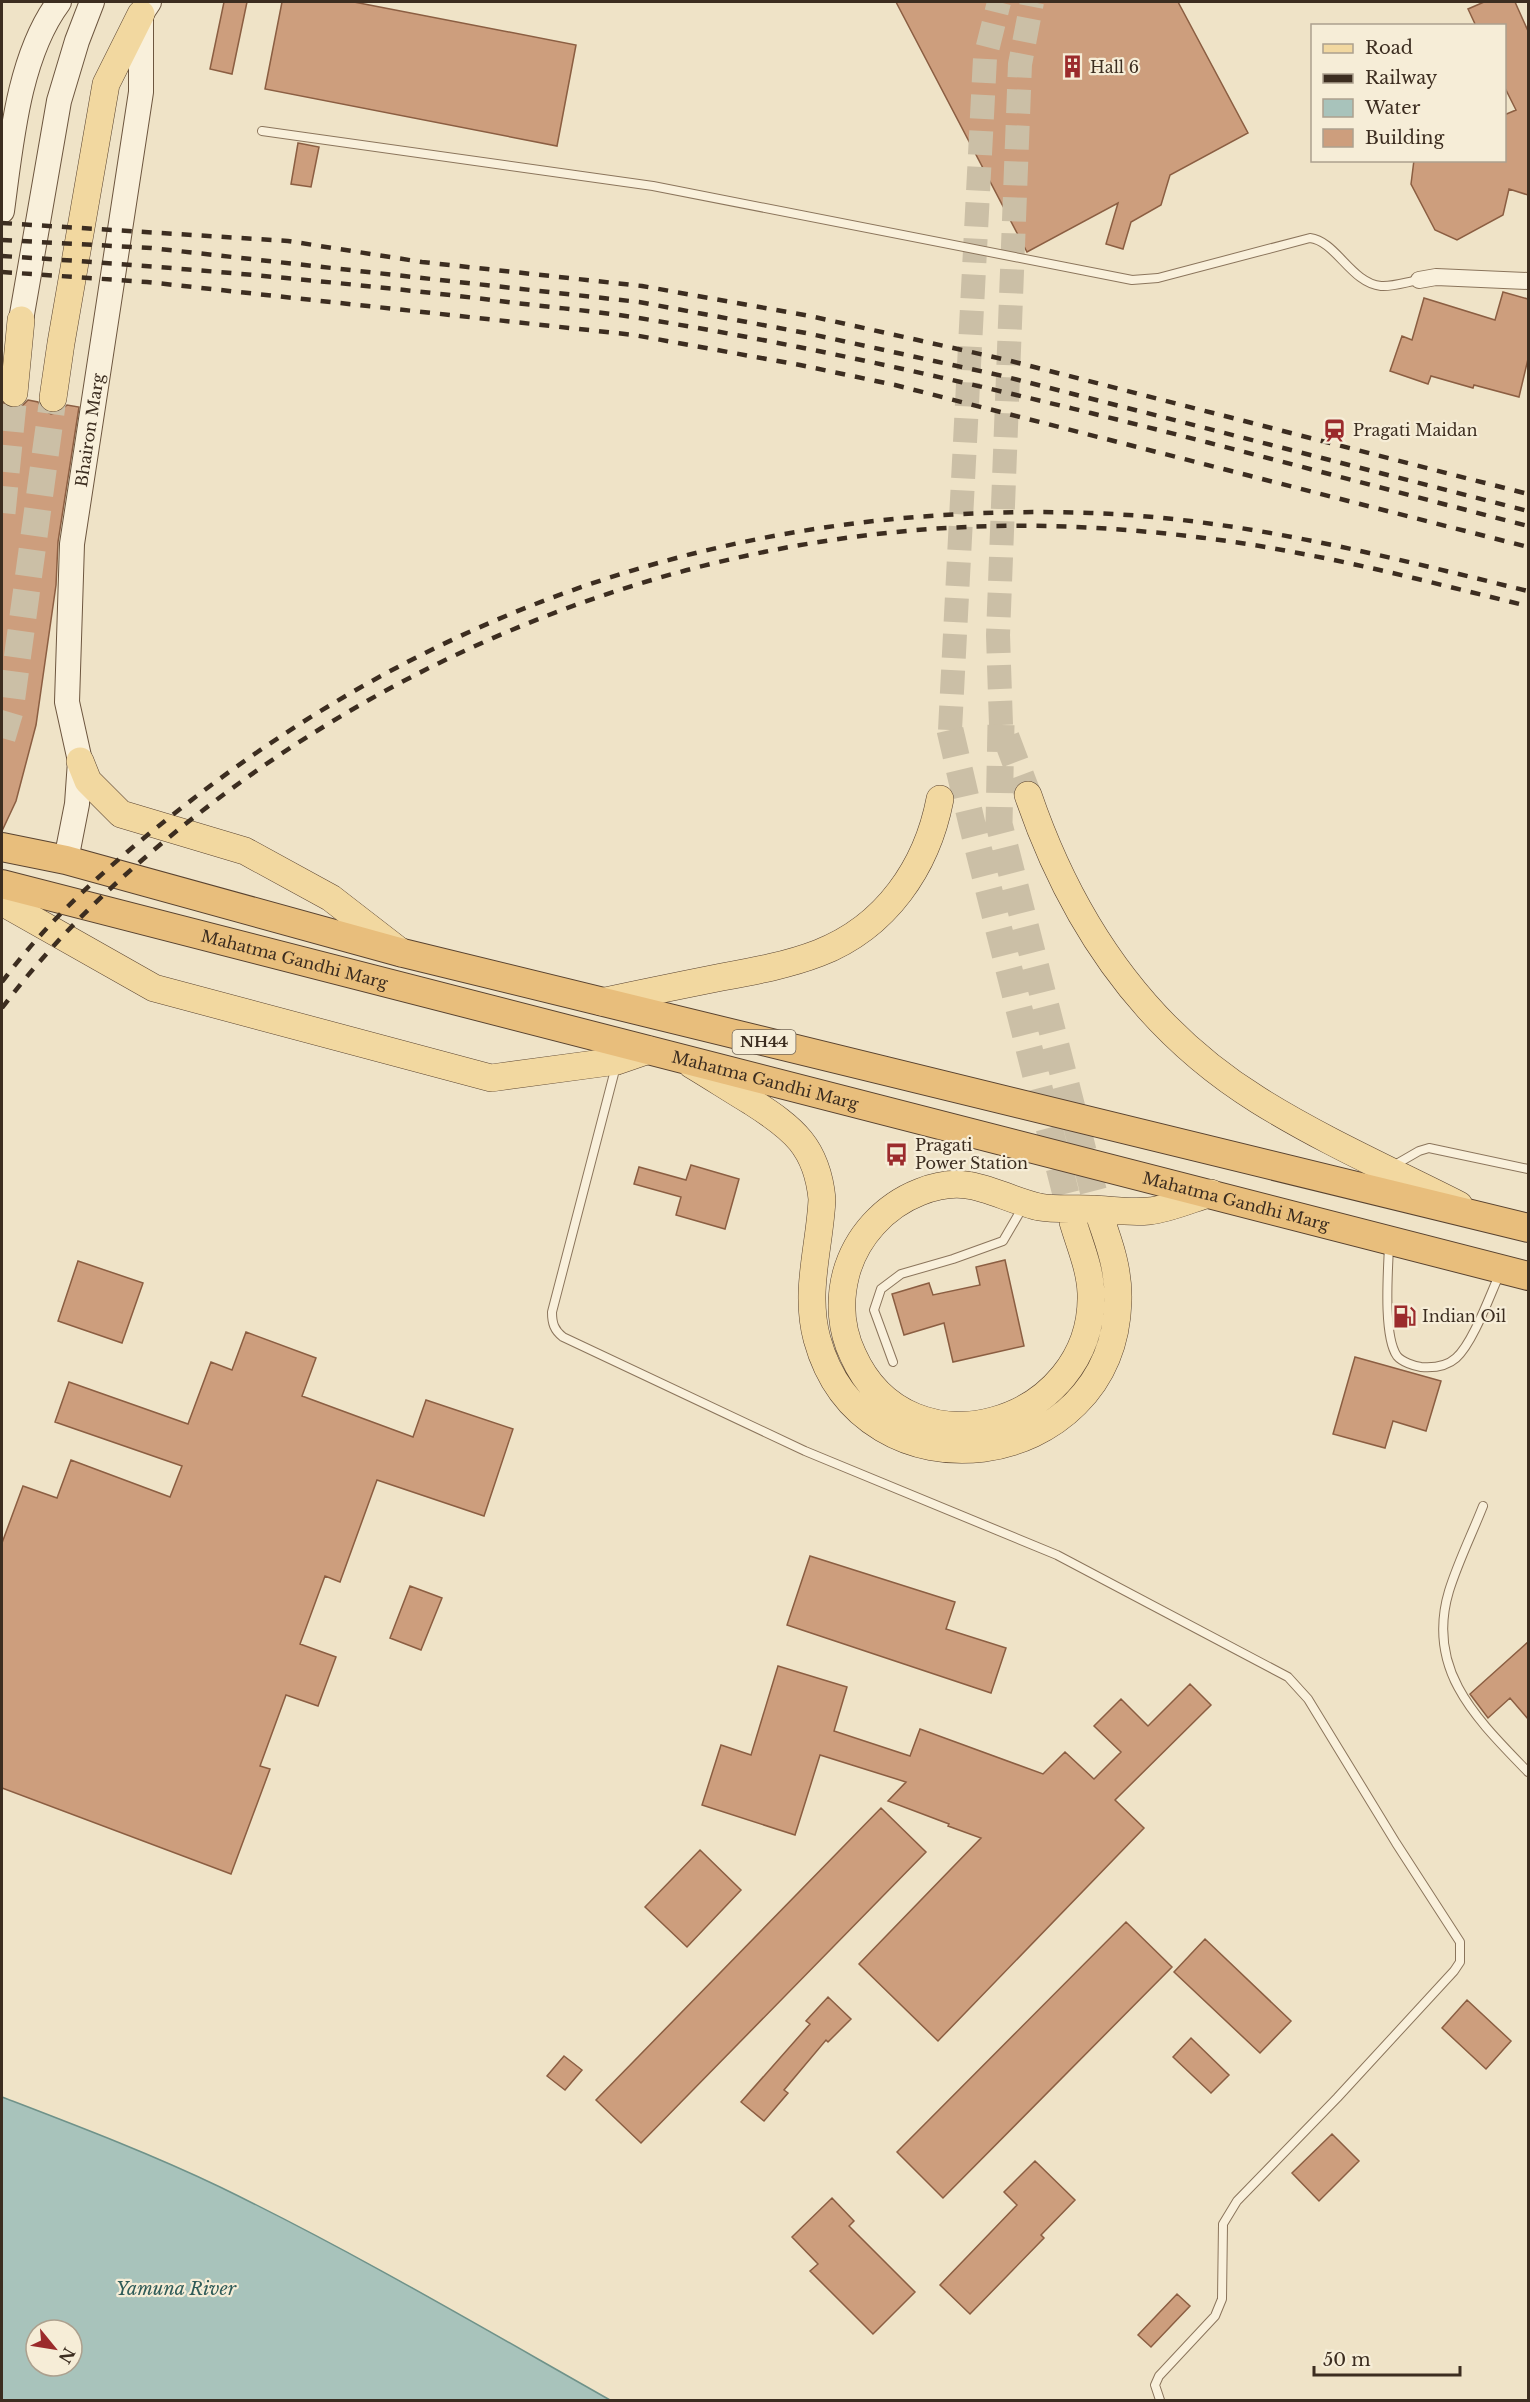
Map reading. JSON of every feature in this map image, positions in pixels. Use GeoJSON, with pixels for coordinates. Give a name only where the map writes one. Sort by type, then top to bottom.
{"type":"FeatureCollection","features":[{"type":"Feature","properties":{"kind":"highway","name":"Mahatma Gandhi Marg"},"geometry":{"type":"LineString","coordinates":[[2,847],[66,860],[403,953],[1528,1228]]}},
{"type":"Feature","properties":{"kind":"highway","name":"Mahatma Gandhi Marg"},"geometry":{"type":"LineString","coordinates":[[2,884],[1515,1273]]}},
{"type":"Feature","properties":{"kind":"main road"},"geometry":{"type":"LineString","coordinates":[[2,211],[18,101],[43,26],[59,2]]}},
{"type":"Feature","properties":{"kind":"main road"},"geometry":{"type":"LineString","coordinates":[[14,393],[21,320],[59,101],[77,40],[92,2]]}},
{"type":"Feature","properties":{"kind":"main road"},"geometry":{"type":"LineString","coordinates":[[53,398],[106,84],[145,8]]}},
{"type":"Feature","properties":{"kind":"main road","name":"Bhairon Marg"},"geometry":{"type":"LineString","coordinates":[[66,860],[77,804],[80,761],[67,702],[72,544],[141,92],[145,8]]}},
{"type":"Feature","properties":{"kind":"main road"},"geometry":{"type":"LineString","coordinates":[[2,350],[21,320]]}},
{"type":"Feature","properties":{"kind":"main road"},"geometry":{"type":"LineString","coordinates":[[80,761],[88,781],[121,814],[245,851],[331,898],[403,953]]}},
{"type":"Feature","properties":{"kind":"main road"},"geometry":{"type":"LineString","coordinates":[[1028,795],[1046,843],[1076,908],[1098,943],[1148,1007],[1199,1057],[1287,1118],[1479,1216]]}},
{"type":"Feature","properties":{"kind":"main road"},"geometry":{"type":"LineString","coordinates":[[601,1002],[790,962],[841,943],[876,918],[907,884],[929,843],[940,799]]}},
{"type":"Feature","properties":{"kind":"main road"},"geometry":{"type":"LineString","coordinates":[[2,902],[154,988],[490,1078],[617,1061],[649,1050]]}},
{"type":"Feature","properties":{"kind":"main road"},"geometry":{"type":"LineString","coordinates":[[681,1058],[782,1121],[804,1143],[812,1157],[820,1185],[821,1214],[811,1297],[813,1319],[824,1360],[847,1395],[861,1411],[877,1424],[913,1442],[943,1449],[973,1451],[1014,1443],[1052,1423],[1083,1394],[1104,1359],[1116,1321],[1118,1302],[1115,1262],[1100,1217]]}},
{"type":"Feature","properties":{"kind":"main road"},"geometry":{"type":"LineString","coordinates":[[1073,1222],[1090,1275],[1090,1312],[1080,1348],[1061,1379],[1032,1405],[997,1421],[978,1425],[950,1425],[921,1419],[906,1412],[891,1403],[872,1386],[857,1365],[850,1349],[842,1316],[842,1298],[849,1264],[856,1249],[876,1220],[912,1195],[937,1187],[971,1184],[1040,1207],[1149,1211],[1211,1193]]}},
{"type":"Feature","properties":{"kind":"street"},"geometry":{"type":"LineString","coordinates":[[1419,280],[1436,277],[1528,281]]}},
{"type":"Feature","properties":{"kind":"lane"},"geometry":{"type":"LineString","coordinates":[[262,131],[653,186],[1132,280],[1158,278],[1310,238],[1320,240],[1357,274],[1371,283],[1382,286],[1419,280]]}},
{"type":"Feature","properties":{"kind":"lane"},"geometry":{"type":"LineString","coordinates":[[617,1061],[552,1312],[552,1323],[556,1331],[563,1337],[805,1451],[1057,1555],[1288,1677],[1308,1699],[1460,1942],[1460,1962],[1454,1971],[1337,2098],[1237,2201],[1223,2224],[1222,2299],[1219,2307],[1215,2316],[1159,2376],[1155,2385],[1160,2400]]}},
{"type":"Feature","properties":{"kind":"lane"},"geometry":{"type":"LineString","coordinates":[[1387,1169],[1419,1151],[1429,1149],[1528,1169]]}},
{"type":"Feature","properties":{"kind":"lane"},"geometry":{"type":"LineString","coordinates":[[893,1362],[874,1310],[881,1288],[901,1274],[1003,1241],[1025,1202]]}},
{"type":"Feature","properties":{"kind":"lane"},"geometry":{"type":"LineString","coordinates":[[1389,1242],[1387,1287],[1390,1333],[1397,1356],[1413,1366],[1438,1368],[1455,1359],[1467,1345],[1515,1273]]}},
{"type":"Feature","properties":{"kind":"lane"},"geometry":{"type":"LineString","coordinates":[[1483,1506],[1449,1592],[1443,1626],[1447,1663],[1458,1689],[1473,1713],[1528,1772]]}},
{"type":"Feature","properties":{"kind":"water","name":"Yamuna River"},"geometry":{"type":"Polygon","coordinates":[[[2,2097],[112,2140],[220,2187],[417,2290],[610,2400],[2,2400],[2,2097]]]}},
{"type":"Feature","properties":{"kind":"building"},"geometry":{"type":"Polygon","coordinates":[[[224,2],[247,2],[232,74],[210,69],[224,2]]]}},
{"type":"Feature","properties":{"kind":"building"},"geometry":{"type":"Polygon","coordinates":[[[282,2],[354,2],[576,45],[557,146],[265,89],[282,2]]]}},
{"type":"Feature","properties":{"kind":"building","name":"Hall 6"},"geometry":{"type":"Polygon","coordinates":[[[896,2],[1178,2],[1248,133],[1170,175],[1161,205],[1131,222],[1123,249],[1106,244],[1118,203],[1027,252],[896,2]]]}},
{"type":"Feature","properties":{"kind":"building"},"geometry":{"type":"Polygon","coordinates":[[[1484,2],[1515,2],[1528,31],[1528,195],[1509,189],[1503,215],[1457,240],[1435,230],[1411,184],[1414,162],[1506,162],[1506,114],[1516,110],[1506,90],[1506,24],[1475,24],[1468,9],[1484,2]]]}},
{"type":"Feature","properties":{"kind":"building"},"geometry":{"type":"Polygon","coordinates":[[[298,143],[319,147],[311,187],[291,184],[298,143]]]}},
{"type":"Feature","properties":{"kind":"building"},"geometry":{"type":"Polygon","coordinates":[[[1503,292],[1528,299],[1528,359],[1519,397],[1474,385],[1473,388],[1431,376],[1428,384],[1390,371],[1402,336],[1412,340],[1424,298],[1495,320],[1503,292]]]}},
{"type":"Feature","properties":{"kind":"building"},"geometry":{"type":"Polygon","coordinates":[[[28,400],[38,402],[43,410],[51,414],[59,412],[67,405],[79,407],[58,542],[56,585],[36,725],[16,801],[2,831],[2,402],[13,409],[21,407],[28,400]]]}},
{"type":"Feature","properties":{"kind":"building"},"geometry":{"type":"Polygon","coordinates":[[[691,1165],[739,1179],[725,1229],[676,1215],[681,1197],[634,1184],[639,1167],[686,1180],[691,1165]]]}},
{"type":"Feature","properties":{"kind":"building"},"geometry":{"type":"Polygon","coordinates":[[[1005,1260],[1024,1346],[953,1362],[944,1323],[904,1335],[892,1294],[929,1283],[933,1295],[980,1285],[976,1267],[1005,1260]]]}},
{"type":"Feature","properties":{"kind":"building"},"geometry":{"type":"Polygon","coordinates":[[[78,1261],[143,1283],[122,1343],[58,1321],[78,1261]]]}},
{"type":"Feature","properties":{"kind":"building"},"geometry":{"type":"Polygon","coordinates":[[[246,1332],[316,1358],[302,1396],[413,1437],[426,1400],[513,1429],[484,1516],[377,1480],[340,1582],[325,1576],[300,1644],[336,1657],[318,1706],[286,1695],[260,1766],[270,1769],[231,1874],[2,1788],[2,1543],[23,1486],[57,1498],[71,1460],[170,1497],[182,1466],[55,1422],[69,1382],[188,1424],[211,1362],[232,1370],[246,1332]]]}},
{"type":"Feature","properties":{"kind":"building"},"geometry":{"type":"Polygon","coordinates":[[[1355,1357],[1441,1381],[1426,1431],[1393,1421],[1385,1448],[1333,1434],[1355,1357]]]}},
{"type":"Feature","properties":{"kind":"building"},"geometry":{"type":"Polygon","coordinates":[[[810,1556],[955,1602],[946,1629],[1006,1648],[991,1693],[787,1625],[810,1556]]]}},
{"type":"Feature","properties":{"kind":"building"},"geometry":{"type":"Polygon","coordinates":[[[410,1586],[442,1598],[421,1650],[390,1638],[410,1586]]]}},
{"type":"Feature","properties":{"kind":"building"},"geometry":{"type":"Polygon","coordinates":[[[1528,1642],[1528,1719],[1510,1698],[1488,1718],[1470,1694],[1528,1642]]]}},
{"type":"Feature","properties":{"kind":"building"},"geometry":{"type":"Polygon","coordinates":[[[778,1666],[847,1687],[834,1731],[910,1756],[920,1729],[1043,1774],[1065,1752],[1094,1779],[1121,1752],[1094,1726],[1121,1699],[1148,1726],[1190,1684],[1211,1705],[1115,1800],[1144,1828],[938,2041],[859,1964],[981,1838],[888,1801],[906,1782],[820,1755],[795,1835],[702,1805],[721,1745],[751,1755],[778,1666]]]}},
{"type":"Feature","properties":{"kind":"building"},"geometry":{"type":"Polygon","coordinates":[[[881,1808],[926,1852],[641,2143],[596,2100],[881,1808]]]}},
{"type":"Feature","properties":{"kind":"building"},"geometry":{"type":"Polygon","coordinates":[[[700,1850],[741,1890],[687,1947],[645,1907],[700,1850]]]}},
{"type":"Feature","properties":{"kind":"building"},"geometry":{"type":"Polygon","coordinates":[[[1126,1922],[1172,1967],[943,2198],[897,2152],[1126,1922]]]}},
{"type":"Feature","properties":{"kind":"building"},"geometry":{"type":"Polygon","coordinates":[[[1205,1939],[1291,2021],[1260,2053],[1174,1972],[1205,1939]]]}},
{"type":"Feature","properties":{"kind":"building"},"geometry":{"type":"Polygon","coordinates":[[[828,1997],[851,2019],[828,2042],[826,2040],[784,2090],[788,2093],[764,2121],[741,2102],[810,2024],[806,2021],[828,1997]]]}},
{"type":"Feature","properties":{"kind":"building"},"geometry":{"type":"Polygon","coordinates":[[[1467,2000],[1511,2041],[1486,2069],[1442,2028],[1467,2000]]]}},
{"type":"Feature","properties":{"kind":"building"},"geometry":{"type":"Polygon","coordinates":[[[1191,2038],[1229,2075],[1211,2093],[1173,2057],[1191,2038]]]}},
{"type":"Feature","properties":{"kind":"building"},"geometry":{"type":"Polygon","coordinates":[[[564,2056],[582,2070],[565,2090],[547,2076],[564,2056]]]}},
{"type":"Feature","properties":{"kind":"building"},"geometry":{"type":"Polygon","coordinates":[[[1332,2134],[1359,2161],[1319,2201],[1292,2173],[1332,2134]]]}},
{"type":"Feature","properties":{"kind":"building"},"geometry":{"type":"Polygon","coordinates":[[[1035,2161],[1075,2200],[1041,2235],[1044,2238],[970,2314],[940,2285],[1017,2205],[1004,2192],[1035,2161]]]}},
{"type":"Feature","properties":{"kind":"building"},"geometry":{"type":"Polygon","coordinates":[[[832,2198],[854,2221],[849,2226],[915,2292],[873,2334],[810,2271],[818,2264],[792,2237],[832,2198]]]}},
{"type":"Feature","properties":{"kind":"building"},"geometry":{"type":"Polygon","coordinates":[[[1177,2294],[1190,2306],[1151,2347],[1138,2335],[1177,2294]]]}},
{"type":"Feature","properties":{"kind":"tunnel"},"geometry":{"type":"LineString","coordinates":[[950,730],[985,58],[999,2]]}},
{"type":"Feature","properties":{"kind":"tunnel"},"geometry":{"type":"LineString","coordinates":[[1001,725],[998,635],[1020,64],[1032,2]]}},
{"type":"Feature","properties":{"kind":"tunnel"},"geometry":{"type":"LineString","coordinates":[[2,513],[14,393]]}},
{"type":"Feature","properties":{"kind":"tunnel"},"geometry":{"type":"LineString","coordinates":[[2,738],[10,711],[53,398]]}},
{"type":"Feature","properties":{"kind":"tunnel"},"geometry":{"type":"LineString","coordinates":[[1001,725],[999,824],[1100,1217]]}},
{"type":"Feature","properties":{"kind":"tunnel"},"geometry":{"type":"LineString","coordinates":[[950,730],[1073,1222]]}},
{"type":"Feature","properties":{"kind":"tunnel"},"geometry":{"type":"LineString","coordinates":[[1006,737],[1028,795]]}},
{"type":"Feature","properties":{"kind":"railway"},"geometry":{"type":"LineString","coordinates":[[2,223],[288,241],[422,262],[642,286],[810,316],[1007,360],[1528,494]]}},
{"type":"Feature","properties":{"kind":"railway"},"geometry":{"type":"LineString","coordinates":[[2,240],[151,248],[639,302],[806,333],[1003,376],[1528,511]]}},
{"type":"Feature","properties":{"kind":"railway"},"geometry":{"type":"LineString","coordinates":[[2,256],[243,274],[424,292],[639,318],[864,360],[975,385],[1528,526]]}},
{"type":"Feature","properties":{"kind":"railway"},"geometry":{"type":"LineString","coordinates":[[2,272],[147,282],[634,335],[895,385],[1528,547]]}},
{"type":"Feature","properties":{"kind":"railway"},"geometry":{"type":"LineString","coordinates":[[2,982],[46,929],[121,857],[202,792],[302,722],[406,663],[512,613],[622,574],[734,544],[850,524],[968,514],[1090,513],[1146,516],[1201,522],[1311,541],[1528,591]]}},
{"type":"Feature","properties":{"kind":"railway"},"geometry":{"type":"LineString","coordinates":[[2,1008],[76,922],[131,870],[219,798],[316,732],[418,674],[524,625],[634,585],[747,556],[862,536],[979,526],[1097,528],[1198,537],[1273,548],[1385,571],[1528,606]]}},
{"type":"Feature","properties":{"kind":"place","name":"Hall 6"},"geometry":{"type":"Point","coordinates":[1072,67]}},
{"type":"Feature","properties":{"kind":"place","name":"Pragati Maidan"},"geometry":{"type":"Point","coordinates":[1335,430]}},
{"type":"Feature","properties":{"kind":"place","name":"Pragati Power Station"},"geometry":{"type":"Point","coordinates":[897,1154]}},
{"type":"Feature","properties":{"kind":"place","name":"Indian Oil"},"geometry":{"type":"Point","coordinates":[1404,1316]}}]}
